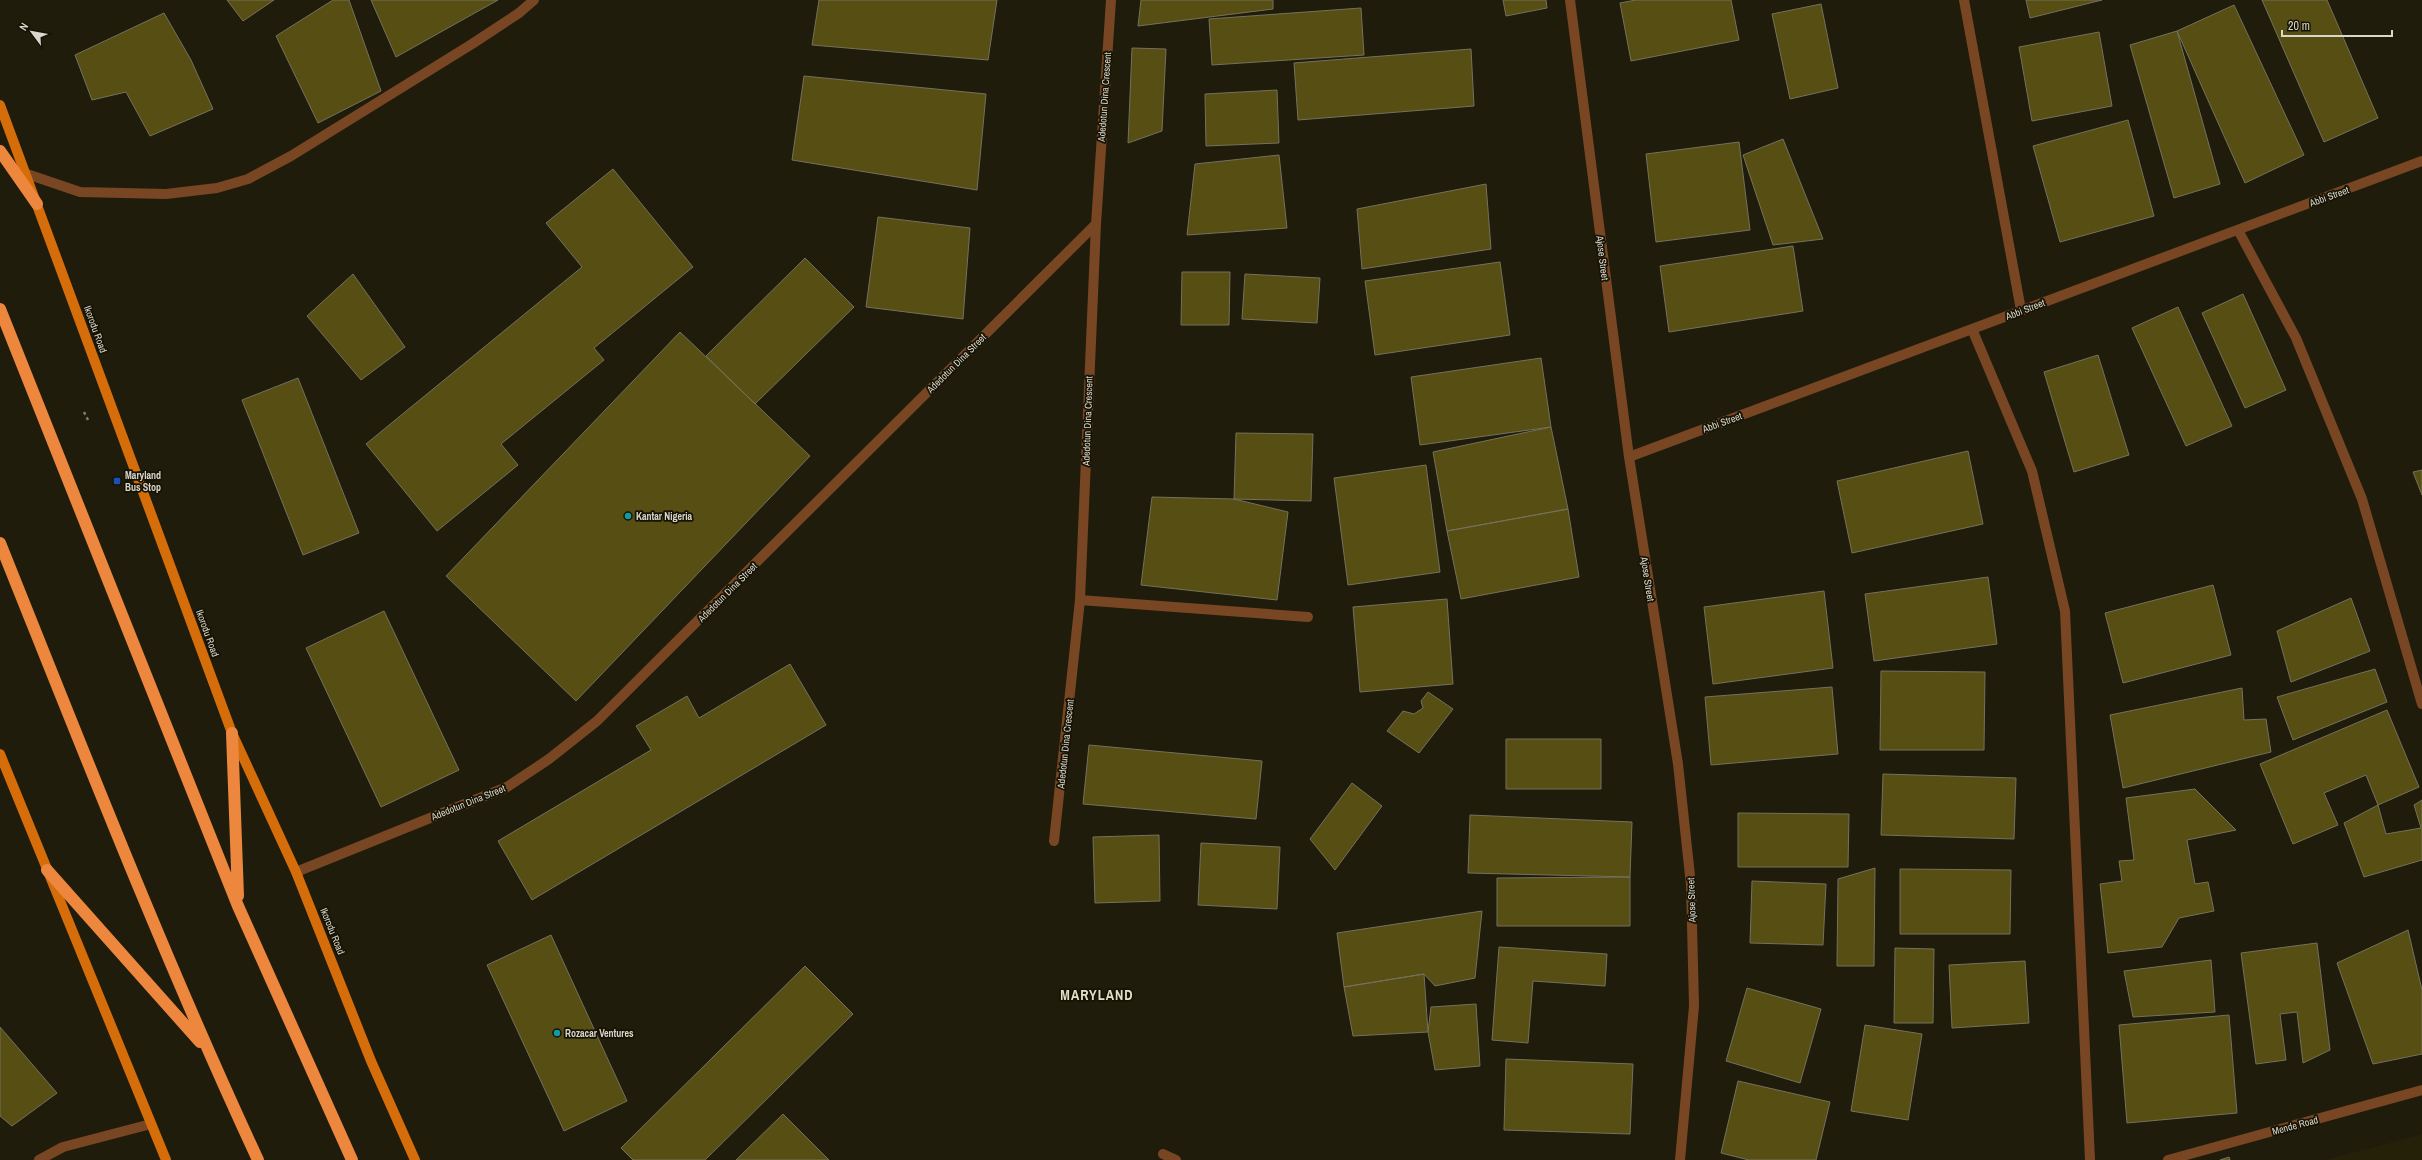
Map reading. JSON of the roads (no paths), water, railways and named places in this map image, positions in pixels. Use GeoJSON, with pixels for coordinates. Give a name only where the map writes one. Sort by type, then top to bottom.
{"type":"FeatureCollection","features":[{"type":"Feature","properties":{"kind":"highway"},"geometry":{"type":"LineString","coordinates":[[0,151],[37,204]]}},
{"type":"Feature","properties":{"kind":"highway"},"geometry":{"type":"LineString","coordinates":[[0,309],[238,906],[352,1160]]}},
{"type":"Feature","properties":{"kind":"highway"},"geometry":{"type":"LineString","coordinates":[[0,543],[121,847],[207,1050],[258,1160]]}},
{"type":"Feature","properties":{"kind":"highway"},"geometry":{"type":"LineString","coordinates":[[232,733],[238,906]]}},
{"type":"Feature","properties":{"kind":"highway"},"geometry":{"type":"LineString","coordinates":[[47,870],[207,1050]]}},
{"type":"Feature","properties":{"kind":"main road","name":"Ikorodu Road"},"geometry":{"type":"LineString","coordinates":[[0,105],[27,174],[232,733],[296,872],[371,1061],[415,1160]]}},
{"type":"Feature","properties":{"kind":"main road"},"geometry":{"type":"LineString","coordinates":[[0,754],[166,1160]]}},
{"type":"Feature","properties":{"kind":"street"},"geometry":{"type":"LineString","coordinates":[[27,174],[80,192],[166,194],[217,188],[248,179],[291,156],[472,44],[519,13],[534,0]]}},
{"type":"Feature","properties":{"kind":"street","name":"Adedotun Dina Crescent"},"geometry":{"type":"LineString","coordinates":[[1054,841],[1080,600],[1096,224],[1111,0]]}},
{"type":"Feature","properties":{"kind":"street","name":"Ajose Street"},"geometry":{"type":"LineString","coordinates":[[1570,0],[1629,457],[1678,764],[1691,885],[1694,1006],[1680,1160]]}},
{"type":"Feature","properties":{"kind":"street"},"geometry":{"type":"LineString","coordinates":[[1964,0],[2021,310]]}},
{"type":"Feature","properties":{"kind":"street","name":"Abbi Street"},"geometry":{"type":"LineString","coordinates":[[1629,457],[2422,161]]}},
{"type":"Feature","properties":{"kind":"street","name":"Adedotun Dina Street"},"geometry":{"type":"LineString","coordinates":[[296,872],[507,787],[549,759],[597,721],[1096,224]]}},
{"type":"Feature","properties":{"kind":"street"},"geometry":{"type":"LineString","coordinates":[[2238,230],[2296,338],[2362,499],[2422,704]]}},
{"type":"Feature","properties":{"kind":"street"},"geometry":{"type":"LineString","coordinates":[[1972,329],[2032,471],[2065,610],[2090,1160]]}},
{"type":"Feature","properties":{"kind":"street"},"geometry":{"type":"LineString","coordinates":[[1080,600],[1308,617]]}},
{"type":"Feature","properties":{"kind":"street","name":"Mende Road"},"geometry":{"type":"LineString","coordinates":[[2168,1160],[2422,1090]]}},
{"type":"Feature","properties":{"kind":"street"},"geometry":{"type":"LineString","coordinates":[[39,1160],[63,1147],[151,1124]]}},
{"type":"Feature","properties":{"kind":"street"},"geometry":{"type":"LineString","coordinates":[[1163,1154],[1176,1160]]}},
{"type":"Feature","properties":{"kind":"place","name":"Maryland Bus Stop"},"geometry":{"type":"Point","coordinates":[117,481]}},
{"type":"Feature","properties":{"kind":"place","name":"Kantar Nigeria"},"geometry":{"type":"Point","coordinates":[628,516]}},
{"type":"Feature","properties":{"kind":"place","name":"Rozacar Ventures"},"geometry":{"type":"Point","coordinates":[557,1033]}},
{"type":"Feature","properties":{"kind":"district","name":"MARYLAND"},"geometry":{"type":"Point","coordinates":[1097,995]}}]}
